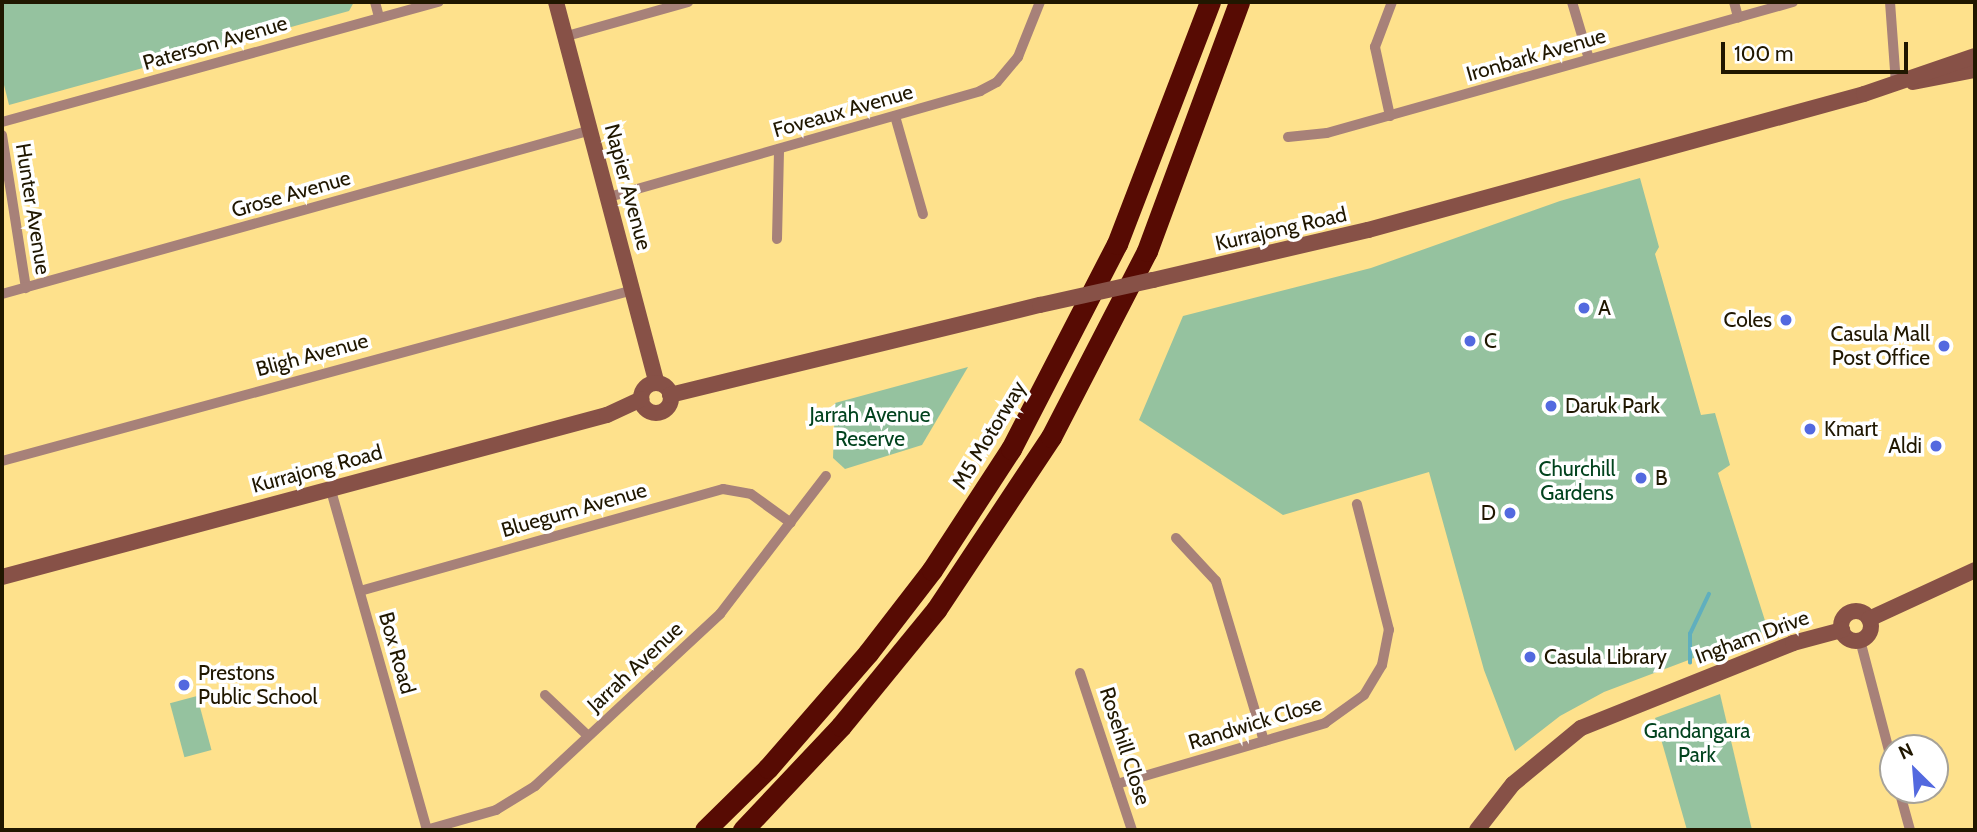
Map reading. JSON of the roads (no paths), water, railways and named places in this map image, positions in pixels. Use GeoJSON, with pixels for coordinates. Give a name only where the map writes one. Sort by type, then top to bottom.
{"type":"FeatureCollection","features":[{"type":"Feature","properties":{"kind":"highway","name":"M5 Motorway"},"geometry":{"type":"LineString","coordinates":[[705,830],[777,758],[868,653],[932,570],[1011,449],[1112,256],[1210,2]]}},
{"type":"Feature","properties":{"kind":"highway"},"geometry":{"type":"LineString","coordinates":[[743,830],[895,662],[974,556],[1038,458],[1147,251],[1239,2]]}},
{"type":"Feature","properties":{"kind":"main road","name":"Napier Avenue"},"geometry":{"type":"LineString","coordinates":[[556,2],[657,383]]}},
{"type":"Feature","properties":{"kind":"main road","name":"Kurrajong Road"},"geometry":{"type":"LineString","coordinates":[[670,395],[1040,305],[1367,230],[1896,83],[1975,56]]}},
{"type":"Feature","properties":{"kind":"main road","name":"Kurrajong Road"},"geometry":{"type":"LineString","coordinates":[[1896,83],[1941,79],[1975,69]]}},
{"type":"Feature","properties":{"kind":"main road"},"geometry":{"type":"LineString","coordinates":[[657,383],[670,395],[670,404],[660,412],[647,410],[641,399],[646,387],[657,383]]}},
{"type":"Feature","properties":{"kind":"main road","name":"Kurrajong Road"},"geometry":{"type":"LineString","coordinates":[[2,577],[607,415],[641,399]]}},
{"type":"Feature","properties":{"kind":"main road"},"geometry":{"type":"LineString","coordinates":[[1869,619],[1975,570]]}},
{"type":"Feature","properties":{"kind":"main road"},"geometry":{"type":"LineString","coordinates":[[1852,611],[1869,619],[1870,632],[1860,640],[1850,639],[1842,630],[1843,618],[1852,611]]}},
{"type":"Feature","properties":{"kind":"main road","name":"Ingham Drive"},"geometry":{"type":"LineString","coordinates":[[1477,830],[1513,784],[1581,728],[1793,643],[1842,630]]}},
{"type":"Feature","properties":{"kind":"street"},"geometry":{"type":"LineString","coordinates":[[375,2],[379,17]]}},
{"type":"Feature","properties":{"kind":"street","name":"Paterson Avenue"},"geometry":{"type":"LineString","coordinates":[[2,122],[439,2]]}},
{"type":"Feature","properties":{"kind":"street"},"geometry":{"type":"LineString","coordinates":[[566,36],[688,2]]}},
{"type":"Feature","properties":{"kind":"street","name":"Foveaux Avenue"},"geometry":{"type":"LineString","coordinates":[[608,197],[895,116],[997,82],[1018,57],[1040,2]]}},
{"type":"Feature","properties":{"kind":"street"},"geometry":{"type":"LineString","coordinates":[[1390,116],[1375,47],[1392,2]]}},
{"type":"Feature","properties":{"kind":"street"},"geometry":{"type":"LineString","coordinates":[[1572,2],[1589,59]]}},
{"type":"Feature","properties":{"kind":"street"},"geometry":{"type":"LineString","coordinates":[[1734,2],[1738,17]]}},
{"type":"Feature","properties":{"kind":"street","name":"Ironbark Avenue"},"geometry":{"type":"LineString","coordinates":[[1288,136],[1313,137],[1793,2]]}},
{"type":"Feature","properties":{"kind":"street"},"geometry":{"type":"LineString","coordinates":[[1890,2],[1896,83]]}},
{"type":"Feature","properties":{"kind":"street"},"geometry":{"type":"LineString","coordinates":[[895,116],[923,214]]}},
{"type":"Feature","properties":{"kind":"street","name":"Grose Avenue"},"geometry":{"type":"LineString","coordinates":[[2,294],[591,130]]}},
{"type":"Feature","properties":{"kind":"street","name":"Hunter Avenue"},"geometry":{"type":"LineString","coordinates":[[2,135],[26,288]]}},
{"type":"Feature","properties":{"kind":"street"},"geometry":{"type":"LineString","coordinates":[[777,239],[779,149]]}},
{"type":"Feature","properties":{"kind":"street","name":"Bligh Avenue"},"geometry":{"type":"LineString","coordinates":[[2,461],[633,290]]}},
{"type":"Feature","properties":{"kind":"street","name":"Jarrah Avenue"},"geometry":{"type":"LineString","coordinates":[[427,830],[512,803],[588,736],[720,614],[826,476]]}},
{"type":"Feature","properties":{"kind":"street","name":"Box Road"},"geometry":{"type":"LineString","coordinates":[[330,487],[427,830]]}},
{"type":"Feature","properties":{"kind":"street","name":"Bluegum Avenue"},"geometry":{"type":"LineString","coordinates":[[360,591],[716,490],[751,494],[791,523]]}},
{"type":"Feature","properties":{"kind":"street","name":"Randwick Close"},"geometry":{"type":"LineString","coordinates":[[1118,784],[1339,716],[1364,695],[1382,665],[1389,630],[1387,610],[1357,504]]}},
{"type":"Feature","properties":{"kind":"street"},"geometry":{"type":"LineString","coordinates":[[1177,538],[1216,581],[1264,741]]}},
{"type":"Feature","properties":{"kind":"street"},"geometry":{"type":"LineString","coordinates":[[1860,640],[1885,734]]}},
{"type":"Feature","properties":{"kind":"street","name":"Rosehill Close"},"geometry":{"type":"LineString","coordinates":[[1080,673],[1132,830]]}},
{"type":"Feature","properties":{"kind":"street"},"geometry":{"type":"LineString","coordinates":[[545,695],[588,736]]}},
{"type":"Feature","properties":{"kind":"street"},"geometry":{"type":"LineString","coordinates":[[1903,804],[1910,830]]}},
{"type":"Feature","properties":{"kind":"waterway"},"geometry":{"type":"LineString","coordinates":[[1690,663],[1690,634],[1709,594]]}},
{"type":"Feature","properties":{"kind":"place","name":"A"},"geometry":{"type":"Point","coordinates":[1584,308]}},
{"type":"Feature","properties":{"kind":"place","name":"Coles"},"geometry":{"type":"Point","coordinates":[1786,320]}},
{"type":"Feature","properties":{"kind":"place","name":"C"},"geometry":{"type":"Point","coordinates":[1470,341]}},
{"type":"Feature","properties":{"kind":"place","name":"Casula Mall Post Office"},"geometry":{"type":"Point","coordinates":[1944,346]}},
{"type":"Feature","properties":{"kind":"place","name":"Daruk Park"},"geometry":{"type":"Point","coordinates":[1551,406]}},
{"type":"Feature","properties":{"kind":"place","name":"Kmart"},"geometry":{"type":"Point","coordinates":[1810,429]}},
{"type":"Feature","properties":{"kind":"place","name":"Aldi"},"geometry":{"type":"Point","coordinates":[1936,446]}},
{"type":"Feature","properties":{"kind":"place","name":"B"},"geometry":{"type":"Point","coordinates":[1641,478]}},
{"type":"Feature","properties":{"kind":"place","name":"D"},"geometry":{"type":"Point","coordinates":[1510,513]}},
{"type":"Feature","properties":{"kind":"place","name":"Casula Library"},"geometry":{"type":"Point","coordinates":[1530,657]}},
{"type":"Feature","properties":{"kind":"place","name":"Prestons Public School"},"geometry":{"type":"Point","coordinates":[184,685]}},
{"type":"Feature","properties":{"kind":"park label","name":"Jarrah Avenue Reserve"},"geometry":{"type":"Point","coordinates":[870,427]}},
{"type":"Feature","properties":{"kind":"park label","name":"Churchill Gardens"},"geometry":{"type":"Point","coordinates":[1577,481]}},
{"type":"Feature","properties":{"kind":"park label","name":"Gandangara Park"},"geometry":{"type":"Point","coordinates":[1697,743]}}]}
